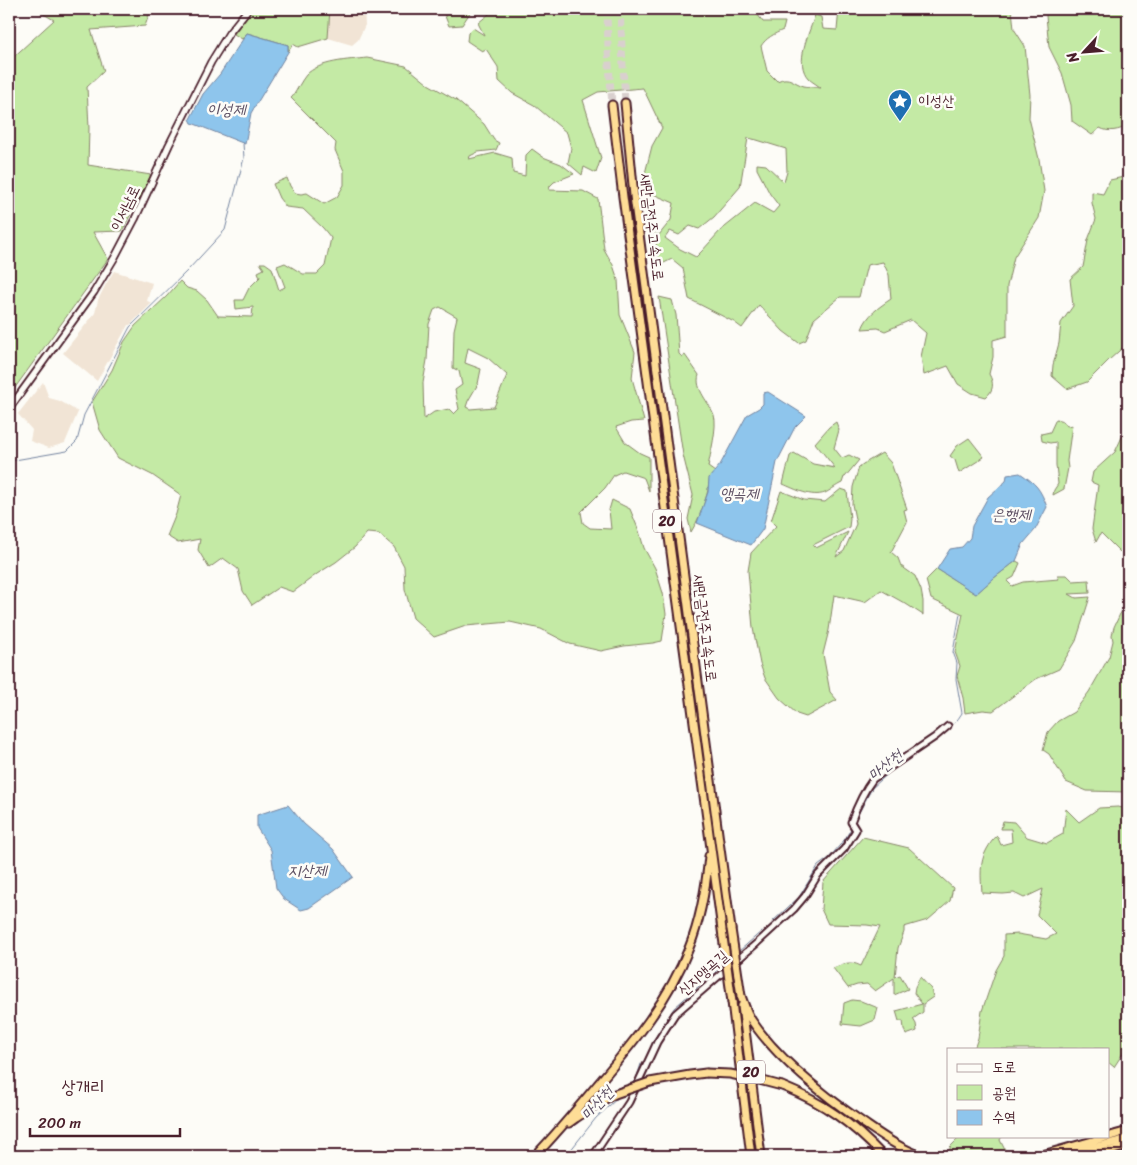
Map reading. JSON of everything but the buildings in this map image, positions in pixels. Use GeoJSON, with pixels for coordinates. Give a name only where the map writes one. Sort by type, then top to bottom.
{"type":"FeatureCollection","features":[{"type":"Feature","properties":{"kind":"highway","name":"새만금전주고속도로"},"geometry":{"type":"LineString","coordinates":[[625,103],[635,206],[761,1156]]}},
{"type":"Feature","properties":{"kind":"highway","name":"새만금전주고속도로"},"geometry":{"type":"LineString","coordinates":[[612,106],[751,1156]]}},
{"type":"Feature","properties":{"kind":"highway"},"geometry":{"type":"LineString","coordinates":[[535,1156],[624,1054],[660,1004],[678,973],[689,949],[702,904],[711,843]]}},
{"type":"Feature","properties":{"kind":"highway"},"geometry":{"type":"LineString","coordinates":[[741,996],[750,1019],[761,1033],[810,1082],[891,1142],[922,1156]]}},
{"type":"Feature","properties":{"kind":"highway"},"geometry":{"type":"LineString","coordinates":[[554,1136],[576,1118],[615,1094],[650,1082],[690,1074],[730,1074],[782,1086],[803,1094],[855,1127],[883,1156]]}},
{"type":"Feature","properties":{"kind":"highway"},"geometry":{"type":"LineString","coordinates":[[1110,1136],[1128,1131]]}},
{"type":"Feature","properties":{"kind":"highway"},"geometry":{"type":"LineString","coordinates":[[1039,1156],[1103,1138]]}},
{"type":"Feature","properties":{"kind":"highway"},"geometry":{"type":"LineString","coordinates":[[1062,1156],[1128,1138]]}},
{"type":"Feature","properties":{"kind":"highway"},"geometry":{"type":"LineString","coordinates":[[1092,1156],[1128,1146]]}},
{"type":"Feature","properties":{"kind":"main road","name":"이서남로"},"geometry":{"type":"LineString","coordinates":[[9,409],[94,292],[115,257],[211,62],[229,33],[248,9]]}},
{"type":"Feature","properties":{"kind":"street","name":"신지앵곡길"},"geometry":{"type":"LineString","coordinates":[[593,1156],[629,1102],[657,1042],[676,1014],[757,943],[794,909],[805,896],[818,875],[844,849],[856,830],[851,822],[861,796],[873,779],[948,726]]}},
{"type":"Feature","properties":{"kind":"shaded area"},"geometry":{"type":"Polygon","coordinates":[[[330,9],[364,9],[365,25],[358,40],[352,45],[328,38],[330,9]]]}},
{"type":"Feature","properties":{"kind":"shaded area"},"geometry":{"type":"Polygon","coordinates":[[[114,271],[152,283],[147,301],[152,303],[128,325],[97,381],[63,353],[95,313],[98,300],[114,271]]]}},
{"type":"Feature","properties":{"kind":"shaded area"},"geometry":{"type":"Polygon","coordinates":[[[43,382],[49,398],[60,401],[78,412],[65,443],[49,448],[30,441],[32,430],[18,414],[43,382]]]}},
{"type":"Feature","properties":{"kind":"green space"},"geometry":{"type":"Polygon","coordinates":[[[35,9],[151,9],[145,26],[91,30],[104,71],[87,87],[88,165],[151,175],[122,231],[93,232],[108,259],[9,396],[9,61],[54,20],[35,9]]]}},
{"type":"Feature","properties":{"kind":"green space"},"geometry":{"type":"Polygon","coordinates":[[[253,9],[330,9],[328,38],[298,47],[293,44],[288,52],[288,45],[247,33],[242,39],[234,34],[253,9]]]}},
{"type":"Feature","properties":{"kind":"green space"},"geometry":{"type":"Polygon","coordinates":[[[442,9],[471,9],[471,11],[462,25],[449,26],[442,9]]]}},
{"type":"Feature","properties":{"kind":"green space"},"geometry":{"type":"Polygon","coordinates":[[[487,9],[761,9],[758,15],[763,22],[785,22],[783,30],[770,36],[761,46],[767,71],[777,81],[788,79],[804,86],[821,88],[809,79],[802,65],[804,47],[815,15],[821,17],[823,29],[837,30],[839,9],[1012,9],[1014,29],[1025,46],[1030,95],[1029,118],[1039,159],[1044,191],[1039,218],[1014,257],[1007,286],[1007,336],[993,340],[993,357],[989,374],[992,380],[991,392],[986,397],[972,393],[958,384],[948,366],[924,375],[921,357],[926,333],[911,320],[885,331],[878,328],[862,329],[870,315],[891,299],[889,275],[883,262],[867,265],[859,297],[840,297],[814,319],[806,340],[799,343],[783,331],[759,305],[742,328],[689,299],[683,268],[672,259],[658,266],[655,232],[659,235],[671,220],[674,203],[641,189],[652,146],[662,128],[643,88],[598,92],[583,100],[601,158],[596,173],[584,167],[582,175],[568,163],[571,148],[567,133],[534,105],[512,93],[499,81],[498,67],[486,49],[482,51],[467,41],[468,33],[473,28],[484,35],[478,23],[489,14],[487,9]],[[748,138],[740,187],[714,217],[699,229],[690,226],[679,235],[670,231],[665,238],[680,249],[696,257],[720,231],[755,203],[773,213],[779,206],[770,194],[757,169],[757,164],[766,165],[784,182],[787,172],[786,149],[748,138]]]}},
{"type":"Feature","properties":{"kind":"green space"},"geometry":{"type":"Polygon","coordinates":[[[1047,9],[1128,9],[1128,126],[1114,130],[1100,128],[1092,135],[1072,121],[1071,105],[1062,73],[1049,47],[1047,9]]]}},
{"type":"Feature","properties":{"kind":"green space"},"geometry":{"type":"Polygon","coordinates":[[[367,58],[406,66],[428,84],[456,100],[484,124],[494,140],[499,143],[496,150],[478,152],[470,156],[469,159],[495,153],[512,158],[513,173],[525,176],[526,155],[532,149],[543,157],[561,164],[574,174],[554,182],[549,190],[583,191],[598,199],[604,249],[613,265],[618,280],[620,315],[635,352],[632,378],[644,421],[631,422],[616,427],[625,442],[649,457],[649,491],[644,478],[623,471],[614,475],[605,488],[581,512],[583,523],[590,528],[611,529],[609,510],[612,500],[630,509],[644,548],[655,568],[663,593],[666,614],[662,641],[601,651],[570,644],[541,629],[510,622],[466,626],[434,637],[413,618],[405,589],[404,566],[394,547],[379,534],[367,533],[355,547],[293,592],[279,587],[252,605],[243,591],[238,569],[223,558],[209,568],[198,550],[200,539],[178,543],[167,536],[181,495],[152,475],[118,458],[100,430],[92,402],[112,370],[124,342],[135,326],[180,281],[187,288],[197,291],[207,300],[218,316],[252,317],[253,307],[236,309],[235,300],[243,300],[249,288],[260,277],[258,272],[264,269],[260,263],[265,263],[272,268],[279,290],[285,287],[277,266],[285,263],[303,274],[317,274],[325,266],[331,238],[303,209],[286,207],[279,198],[273,184],[287,178],[295,193],[307,193],[324,204],[337,197],[344,185],[344,171],[335,150],[336,143],[291,98],[304,77],[312,70],[326,64],[367,58]],[[440,307],[434,310],[429,324],[427,360],[423,383],[424,419],[434,412],[449,409],[454,414],[459,409],[455,390],[462,385],[459,371],[453,368],[454,330],[457,317],[440,307]],[[468,348],[465,363],[481,369],[478,384],[466,407],[470,409],[494,407],[507,375],[488,358],[468,348]]]}},
{"type":"Feature","properties":{"kind":"green space"},"geometry":{"type":"Polygon","coordinates":[[[1128,176],[1128,343],[1087,382],[1067,389],[1052,376],[1053,365],[1059,343],[1061,323],[1073,306],[1070,279],[1083,267],[1088,240],[1096,219],[1092,203],[1092,192],[1103,194],[1110,180],[1128,176]]]}},
{"type":"Feature","properties":{"kind":"green space"},"geometry":{"type":"Polygon","coordinates":[[[659,297],[672,300],[676,315],[679,354],[682,357],[685,355],[699,375],[700,391],[712,410],[715,420],[708,467],[715,472],[709,480],[704,504],[691,532],[688,519],[693,495],[683,455],[659,297]]]}},
{"type":"Feature","properties":{"kind":"green space"},"geometry":{"type":"Polygon","coordinates":[[[1056,419],[1063,421],[1067,426],[1072,425],[1064,489],[1053,495],[1058,484],[1056,442],[1042,441],[1041,434],[1050,432],[1056,419]]]}},
{"type":"Feature","properties":{"kind":"green space"},"geometry":{"type":"Polygon","coordinates":[[[836,422],[839,430],[834,448],[842,458],[849,455],[859,460],[844,477],[842,483],[820,494],[803,492],[783,484],[790,456],[794,453],[813,464],[835,468],[815,443],[836,422]]]}},
{"type":"Feature","properties":{"kind":"green space"},"geometry":{"type":"Polygon","coordinates":[[[1128,435],[1128,559],[1101,533],[1096,542],[1092,529],[1098,485],[1091,482],[1093,472],[1115,452],[1122,437],[1128,435]]]}},
{"type":"Feature","properties":{"kind":"green space"},"geometry":{"type":"Polygon","coordinates":[[[969,438],[984,457],[959,473],[955,460],[950,456],[957,446],[969,438]]]}},
{"type":"Feature","properties":{"kind":"green space"},"geometry":{"type":"Polygon","coordinates":[[[882,453],[891,463],[907,509],[904,510],[907,522],[891,552],[898,558],[901,566],[915,576],[921,590],[923,615],[881,590],[865,602],[834,595],[823,654],[830,692],[837,700],[806,717],[797,714],[779,698],[765,678],[760,664],[753,628],[748,571],[751,553],[776,526],[771,521],[781,491],[804,500],[825,502],[841,489],[847,491],[849,527],[813,545],[816,548],[848,532],[836,557],[844,551],[856,524],[852,504],[853,487],[859,467],[882,453]]]}},
{"type":"Feature","properties":{"kind":"green space"},"geometry":{"type":"Polygon","coordinates":[[[1016,561],[1020,563],[1014,577],[1007,581],[1012,586],[1023,582],[1059,579],[1057,575],[1067,575],[1073,581],[1089,580],[1090,593],[1069,594],[1076,598],[1090,597],[1076,641],[1059,669],[1036,679],[993,711],[983,710],[965,713],[957,676],[960,666],[955,652],[963,614],[931,599],[926,580],[937,569],[976,594],[1016,561]]]}},
{"type":"Feature","properties":{"kind":"green space"},"geometry":{"type":"Polygon","coordinates":[[[1128,604],[1128,792],[1087,791],[1066,782],[1049,754],[1043,750],[1048,732],[1058,721],[1074,712],[1089,692],[1109,657],[1114,627],[1120,614],[1128,604]]]}},
{"type":"Feature","properties":{"kind":"green space"},"geometry":{"type":"Polygon","coordinates":[[[1118,807],[1128,809],[1128,1034],[1123,1053],[1114,1067],[1110,1064],[1110,1048],[974,1048],[978,1038],[982,1011],[996,970],[1004,956],[1004,935],[1018,934],[1046,939],[1056,934],[1037,915],[1043,889],[1024,898],[1014,893],[982,893],[981,876],[984,854],[997,836],[1001,845],[1012,842],[1011,829],[1001,829],[1003,821],[1014,822],[1027,837],[1047,843],[1063,834],[1066,809],[1079,822],[1099,808],[1118,807]]]}},
{"type":"Feature","properties":{"kind":"green space"},"geometry":{"type":"Polygon","coordinates":[[[863,837],[909,848],[953,888],[950,901],[928,920],[904,927],[898,948],[895,977],[900,975],[908,989],[894,995],[894,978],[875,991],[867,984],[848,988],[833,968],[850,963],[861,966],[880,927],[828,924],[821,909],[823,882],[863,837]]]}},
{"type":"Feature","properties":{"kind":"green space"},"geometry":{"type":"Polygon","coordinates":[[[920,977],[931,989],[933,997],[923,1004],[923,1012],[913,1019],[917,1031],[906,1035],[903,1021],[899,1021],[896,1011],[922,1004],[914,993],[920,977]]]}},
{"type":"Feature","properties":{"kind":"green space"},"geometry":{"type":"Polygon","coordinates":[[[852,1000],[861,1001],[878,1008],[875,1020],[861,1026],[842,1024],[844,1003],[852,1000]]]}},
{"type":"Feature","properties":{"kind":"green space"},"geometry":{"type":"Polygon","coordinates":[[[959,1138],[1001,1138],[1000,1140],[1008,1156],[950,1155],[950,1147],[959,1138]]]}},
{"type":"Feature","properties":{"kind":"water","name":"이성제"},"geometry":{"type":"Polygon","coordinates":[[[247,33],[288,45],[288,52],[251,113],[245,144],[192,123],[190,119],[203,94],[220,74],[247,33]]]}},
{"type":"Feature","properties":{"kind":"water","name":"앵곡제"},"geometry":{"type":"Polygon","coordinates":[[[768,392],[806,416],[795,427],[777,462],[763,529],[751,545],[697,523],[708,492],[709,478],[720,465],[747,415],[763,404],[763,393],[768,392]]]}},
{"type":"Feature","properties":{"kind":"water","name":"은행제"},"geometry":{"type":"Polygon","coordinates":[[[1020,473],[1037,487],[1047,507],[1035,530],[1023,544],[1016,561],[976,594],[937,569],[950,549],[962,547],[970,538],[972,526],[988,497],[1006,481],[1007,475],[1020,473]]]}},
{"type":"Feature","properties":{"kind":"water","name":"지산제"},"geometry":{"type":"Polygon","coordinates":[[[288,805],[304,824],[333,849],[353,877],[309,908],[301,910],[284,899],[276,888],[271,850],[257,828],[257,815],[288,805]]]}},
{"type":"Feature","properties":{"kind":"waterway"},"geometry":{"type":"LineString","coordinates":[[9,461],[67,451],[77,441],[84,415],[130,327],[188,270],[225,230],[244,158],[243,143]]}},
{"type":"Feature","properties":{"kind":"waterway","name":"마산천"},"geometry":{"type":"LineString","coordinates":[[925,747],[950,728],[962,713],[956,679],[957,663],[953,652],[960,614]]}},
{"type":"Feature","properties":{"kind":"waterway","name":"마산천"},"geometry":{"type":"LineString","coordinates":[[853,824],[872,788],[905,760]]}},
{"type":"Feature","properties":{"kind":"waterway","name":"마산천"},"geometry":{"type":"LineString","coordinates":[[772,922],[799,897],[818,866],[829,858],[845,839],[852,827]]}},
{"type":"Feature","properties":{"kind":"waterway","name":"마산천"},"geometry":{"type":"LineString","coordinates":[[738,952],[762,931]]}},
{"type":"Feature","properties":{"kind":"waterway","name":"마산천"},"geometry":{"type":"LineString","coordinates":[[655,1038],[674,1008],[723,965]]}},
{"type":"Feature","properties":{"kind":"waterway","name":"마산천"},"geometry":{"type":"LineString","coordinates":[[630,1085],[636,1079],[641,1064]]}},
{"type":"Feature","properties":{"kind":"waterway","name":"마산천"},"geometry":{"type":"LineString","coordinates":[[566,1156],[596,1118],[621,1095]]}},
{"type":"Feature","properties":{"kind":"tunnel"},"geometry":{"type":"LineString","coordinates":[[607,9],[612,105]]}},
{"type":"Feature","properties":{"kind":"tunnel"},"geometry":{"type":"LineString","coordinates":[[620,9],[625,103]]}},
{"type":"Feature","properties":{"kind":"place","name":"이성산"},"geometry":{"type":"Point","coordinates":[900,122]}},
{"type":"Feature","properties":{"kind":"district","name":"상개리"},"geometry":{"type":"Point","coordinates":[83,1087]}}]}
